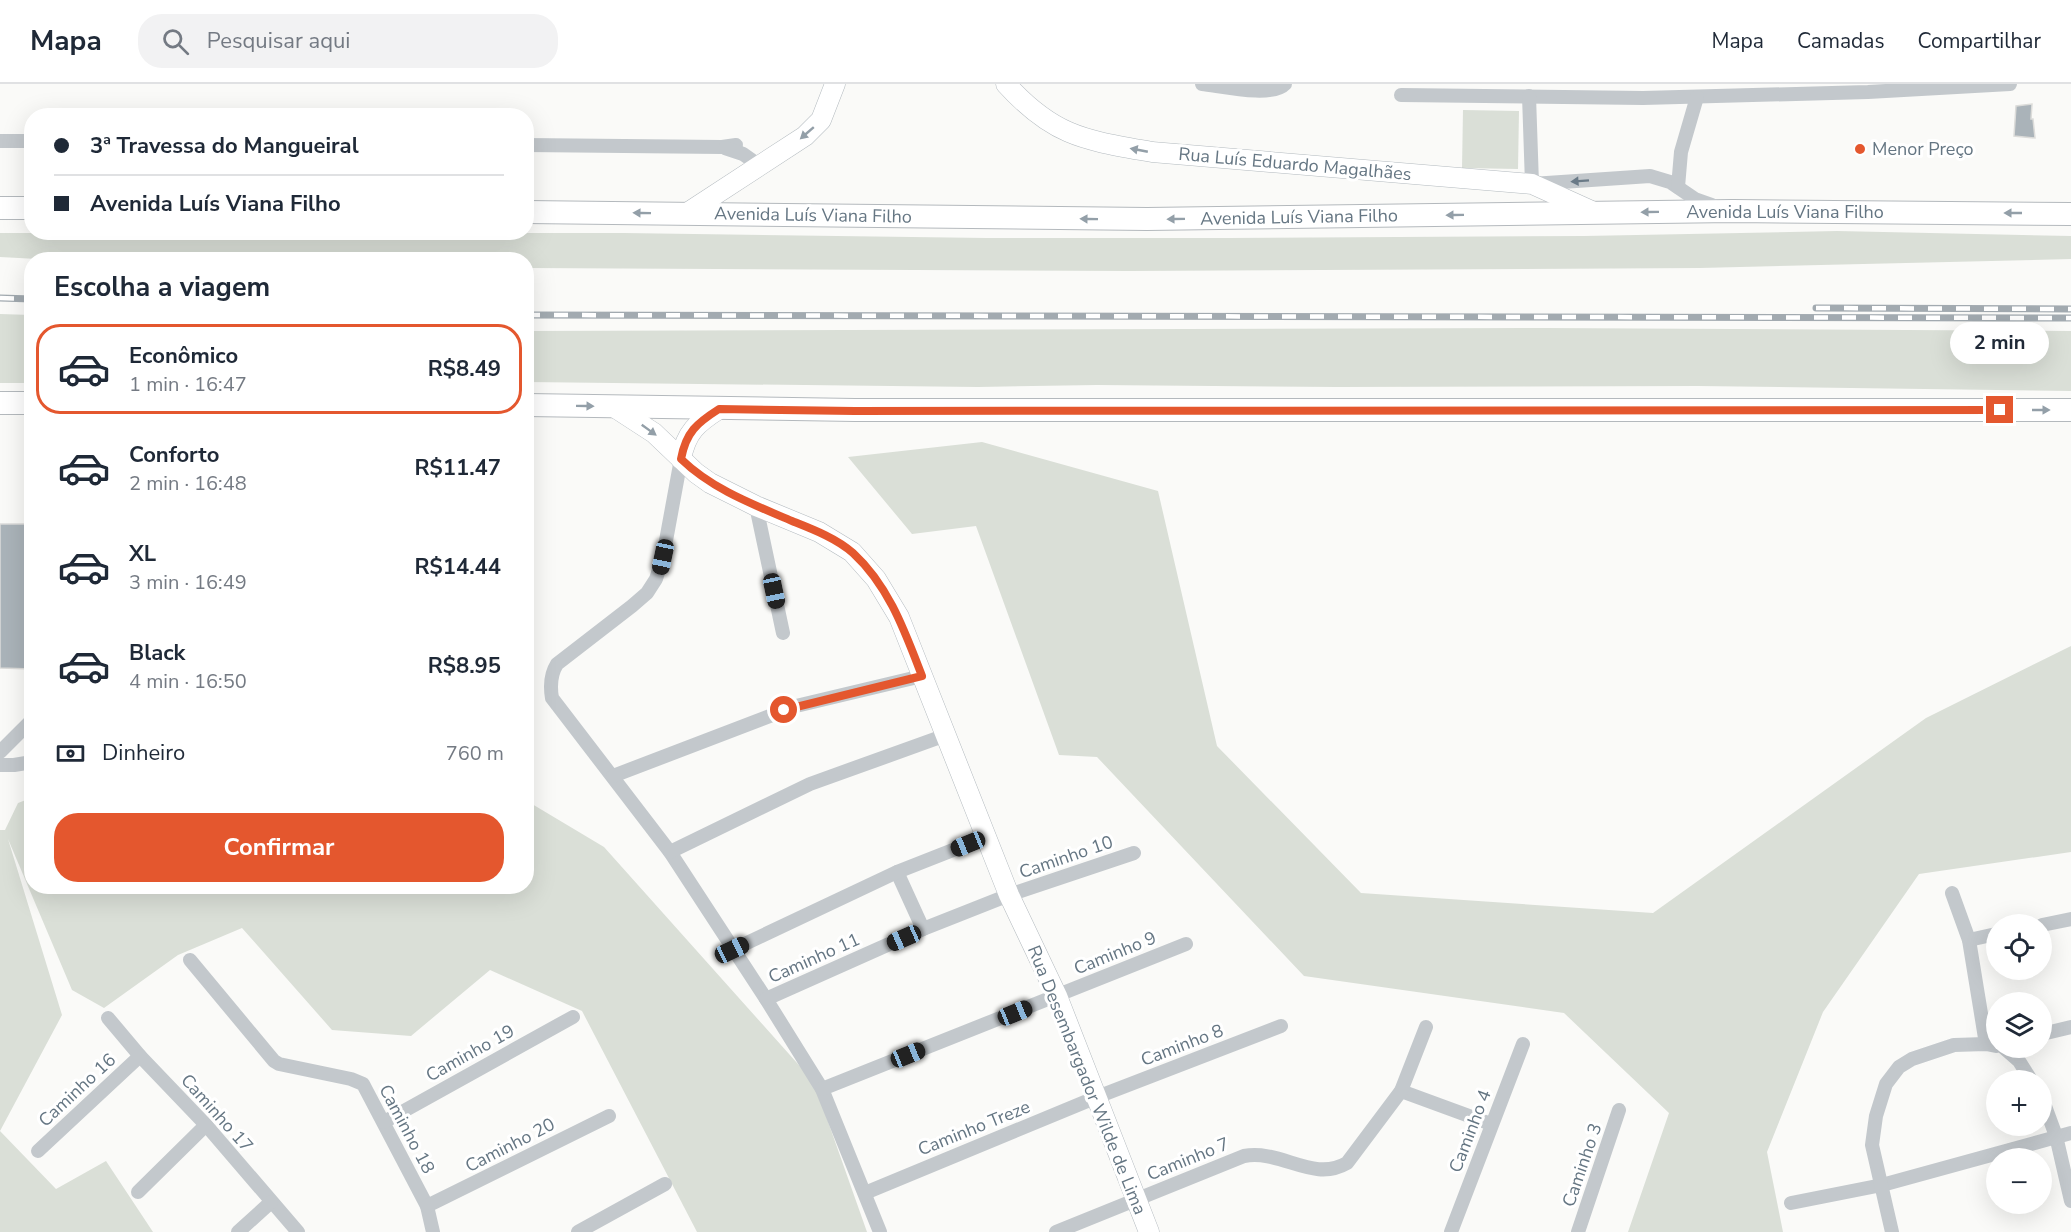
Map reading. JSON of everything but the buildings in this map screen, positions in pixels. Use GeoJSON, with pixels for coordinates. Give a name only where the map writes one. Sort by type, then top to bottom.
{"type":"FeatureCollection","features":[{"type":"Feature","properties":{"kind":"highway"},"geometry":{"type":"LineString","coordinates":[[0,208],[24,208]]}},
{"type":"Feature","properties":{"kind":"highway","name":"Avenida Luís Viana Filho"},"geometry":{"type":"LineString","coordinates":[[534,212],[1147,219],[1733,211],[2071,214]]}},
{"type":"Feature","properties":{"kind":"highway"},"geometry":{"type":"LineString","coordinates":[[0,403],[24,403]]}},
{"type":"Feature","properties":{"kind":"highway"},"geometry":{"type":"LineString","coordinates":[[534,406],[855,411],[2071,410]]}},
{"type":"Feature","properties":{"kind":"main road"},"geometry":{"type":"LineString","coordinates":[[687,213],[805,136],[821,120],[835,84]]}},
{"type":"Feature","properties":{"kind":"main road","name":"Rua Luís Eduardo Magalhães"},"geometry":{"type":"LineString","coordinates":[[1006,84],[1020,99],[1053,126],[1095,141],[1152,152],[1532,184],[1597,213]]}},
{"type":"Feature","properties":{"kind":"main road","name":"Rua Desembargador Wilde de Lima"},"geometry":{"type":"LineString","coordinates":[[614,406],[654,433],[696,473],[710,483],[756,506],[819,532],[852,552],[876,579],[899,617],[1009,895],[1057,996],[1149,1232]]}},
{"type":"Feature","properties":{"kind":"main road"},"geometry":{"type":"LineString","coordinates":[[681,459],[683,445],[688,434],[702,420],[719,409]]}},
{"type":"Feature","properties":{"kind":"street"},"geometry":{"type":"LineString","coordinates":[[1202,84],[1266,92],[1281,89],[1285,84]]}},
{"type":"Feature","properties":{"kind":"street"},"geometry":{"type":"LineString","coordinates":[[1401,95],[1529,96],[1644,91],[1697,97],[1868,92],[2010,84]]}},
{"type":"Feature","properties":{"kind":"street"},"geometry":{"type":"LineString","coordinates":[[1529,96],[1532,184],[1650,176],[1670,182],[1695,200],[1733,211]]}},
{"type":"Feature","properties":{"kind":"street"},"geometry":{"type":"LineString","coordinates":[[1678,187],[1681,152],[1697,97]]}},
{"type":"Feature","properties":{"kind":"street"},"geometry":{"type":"LineString","coordinates":[[0,141],[24,141]]}},
{"type":"Feature","properties":{"kind":"street"},"geometry":{"type":"LineString","coordinates":[[534,145],[722,147],[736,145]]}},
{"type":"Feature","properties":{"kind":"street"},"geometry":{"type":"LineString","coordinates":[[722,147],[743,154],[760,166]]}},
{"type":"Feature","properties":{"kind":"street"},"geometry":{"type":"LineString","coordinates":[[681,459],[663,557],[656,579],[647,593],[557,664],[552,671],[550,684],[552,698],[670,852],[822,1089],[880,1232]]}},
{"type":"Feature","properties":{"kind":"street"},"geometry":{"type":"LineString","coordinates":[[756,506],[783,633]]}},
{"type":"Feature","properties":{"kind":"street"},"geometry":{"type":"LineString","coordinates":[[613,776],[788,709],[922,676]]}},
{"type":"Feature","properties":{"kind":"street"},"geometry":{"type":"LineString","coordinates":[[0,752],[24,728]]}},
{"type":"Feature","properties":{"kind":"street"},"geometry":{"type":"LineString","coordinates":[[670,852],[810,784],[946,735]]}},
{"type":"Feature","properties":{"kind":"street"},"geometry":{"type":"LineString","coordinates":[[0,765],[24,763]]}},
{"type":"Feature","properties":{"kind":"street"},"geometry":{"type":"LineString","coordinates":[[732,950],[897,872],[986,837]]}},
{"type":"Feature","properties":{"kind":"street","name":"Caminho 10"},"geometry":{"type":"LineString","coordinates":[[1009,895],[1134,853]]}},
{"type":"Feature","properties":{"kind":"street"},"geometry":{"type":"LineString","coordinates":[[897,872],[923,929]]}},
{"type":"Feature","properties":{"kind":"street"},"geometry":{"type":"LineString","coordinates":[[1952,893],[1969,940],[1986,1021]]}},
{"type":"Feature","properties":{"kind":"street","name":"Caminho 11"},"geometry":{"type":"LineString","coordinates":[[766,999],[923,929],[1009,895]]}},
{"type":"Feature","properties":{"kind":"street"},"geometry":{"type":"LineString","coordinates":[[2052,923],[2071,919]]}},
{"type":"Feature","properties":{"kind":"street"},"geometry":{"type":"LineString","coordinates":[[1969,940],[1986,936]]}},
{"type":"Feature","properties":{"kind":"street","name":"Caminho 9"},"geometry":{"type":"LineString","coordinates":[[822,1089],[1186,944]]}},
{"type":"Feature","properties":{"kind":"street","name":"Caminho 18"},"geometry":{"type":"LineString","coordinates":[[190,960],[274,1061],[363,1084],[428,1206],[433,1232]]}},
{"type":"Feature","properties":{"kind":"street","name":"Caminho 19"},"geometry":{"type":"LineString","coordinates":[[384,1122],[573,1017]]}},
{"type":"Feature","properties":{"kind":"street","name":"Caminho 17"},"geometry":{"type":"LineString","coordinates":[[108,1018],[140,1056],[206,1125],[298,1232]]}},
{"type":"Feature","properties":{"kind":"street","name":"Caminho 8"},"geometry":{"type":"LineString","coordinates":[[1097,1097],[1281,1026]]}},
{"type":"Feature","properties":{"kind":"street"},"geometry":{"type":"LineString","coordinates":[[1426,1027],[1401,1091],[1491,1124]]}},
{"type":"Feature","properties":{"kind":"street"},"geometry":{"type":"LineString","coordinates":[[2052,1032],[2071,1027]]}},
{"type":"Feature","properties":{"kind":"street","name":"Caminho 4"},"geometry":{"type":"LineString","coordinates":[[1451,1232],[1523,1044]]}},
{"type":"Feature","properties":{"kind":"street"},"geometry":{"type":"LineString","coordinates":[[1892,1232],[1872,1145],[1876,1116],[1886,1084],[1899,1067],[1912,1059],[1954,1045],[1986,1045]]}},
{"type":"Feature","properties":{"kind":"street","name":"Caminho 16"},"geometry":{"type":"LineString","coordinates":[[38,1151],[140,1056]]}},
{"type":"Feature","properties":{"kind":"street","name":"Caminho 7"},"geometry":{"type":"LineString","coordinates":[[1056,1232],[1244,1156],[1267,1155],[1321,1171],[1337,1169],[1347,1163],[1401,1091]]}},
{"type":"Feature","properties":{"kind":"street","name":"Caminho Treze"},"geometry":{"type":"LineString","coordinates":[[865,1192],[1097,1097]]}},
{"type":"Feature","properties":{"kind":"street","name":"Caminho 3"},"geometry":{"type":"LineString","coordinates":[[1578,1232],[1619,1110]]}},
{"type":"Feature","properties":{"kind":"street","name":"Caminho 20"},"geometry":{"type":"LineString","coordinates":[[428,1206],[609,1116]]}},
{"type":"Feature","properties":{"kind":"street"},"geometry":{"type":"LineString","coordinates":[[138,1192],[206,1125]]}},
{"type":"Feature","properties":{"kind":"street"},"geometry":{"type":"LineString","coordinates":[[2052,1125],[2071,1201]]}},
{"type":"Feature","properties":{"kind":"street"},"geometry":{"type":"LineString","coordinates":[[1791,1203],[1882,1185],[2071,1133]]}},
{"type":"Feature","properties":{"kind":"street"},"geometry":{"type":"LineString","coordinates":[[578,1232],[665,1184]]}},
{"type":"Feature","properties":{"kind":"street"},"geometry":{"type":"LineString","coordinates":[[238,1232],[271,1202]]}},
{"type":"Feature","properties":{"kind":"shaded area"},"geometry":{"type":"Polygon","coordinates":[[[1463,110],[1519,111],[1518,169],[1462,168],[1463,110]]]}},
{"type":"Feature","properties":{"kind":"shaded area"},"geometry":{"type":"Polygon","coordinates":[[[1837,231],[2071,236],[2071,259],[1700,268],[1129,271],[534,268],[534,252],[24,252],[24,258],[0,257],[0,233],[24,233],[24,240],[534,240],[534,233],[987,238],[1584,236],[1837,231]]]}},
{"type":"Feature","properties":{"kind":"shaded area"},"geometry":{"type":"Polygon","coordinates":[[[0,314],[24,315],[24,383],[0,383],[0,314]]]}},
{"type":"Feature","properties":{"kind":"shaded area"},"geometry":{"type":"Polygon","coordinates":[[[1546,328],[2071,331],[2071,391],[1698,386],[1097,385],[978,387],[534,382],[534,331],[1546,328]]]}},
{"type":"Feature","properties":{"kind":"shaded area"},"geometry":{"type":"Polygon","coordinates":[[[982,442],[1158,491],[1217,746],[1361,893],[1653,913],[1926,718],[2071,646],[2071,852],[1919,874],[1823,1012],[1767,1152],[1783,1232],[1628,1232],[1669,1113],[1564,1013],[1304,976],[1097,757],[1059,755],[976,526],[912,534],[848,457],[982,442]]]}},
{"type":"Feature","properties":{"kind":"shaded area"},"geometry":{"type":"Polygon","coordinates":[[[24,801],[24,877],[8,839],[62,1015],[0,1131],[0,830],[5,830],[18,803],[24,801]]]}},
{"type":"Feature","properties":{"kind":"shaded area"},"geometry":{"type":"Polygon","coordinates":[[[534,805],[604,847],[814,1082],[867,1232],[697,1232],[582,1011],[490,970],[411,1036],[332,1030],[242,928],[178,955],[104,1008],[72,990],[31,894],[534,894],[534,805]]]}},
{"type":"Feature","properties":{"kind":"shaded area"},"geometry":{"type":"Polygon","coordinates":[[[0,1131],[56,1189],[106,1161],[153,1232],[0,1232],[0,1131]]]}},
{"type":"Feature","properties":{"kind":"railway"},"geometry":{"type":"LineString","coordinates":[[0,298],[24,299]]}},
{"type":"Feature","properties":{"kind":"railway"},"geometry":{"type":"LineString","coordinates":[[1816,308],[2071,309]]}},
{"type":"Feature","properties":{"kind":"railway"},"geometry":{"type":"LineString","coordinates":[[534,315],[2071,318]]}},
{"type":"Feature","properties":{"kind":"place","name":"Menor Preço"},"geometry":{"type":"Point","coordinates":[1860,149]}},
{"type":"Feature","properties":{"kind":"route"},"geometry":{"type":"LineString","coordinates":[[784,710],[922,676],[899,617],[876,579],[852,552],[819,532],[727,493],[696,473],[681,459],[683,445],[688,434],[702,420],[719,409],[855,411],[2000,410]]}}]}
